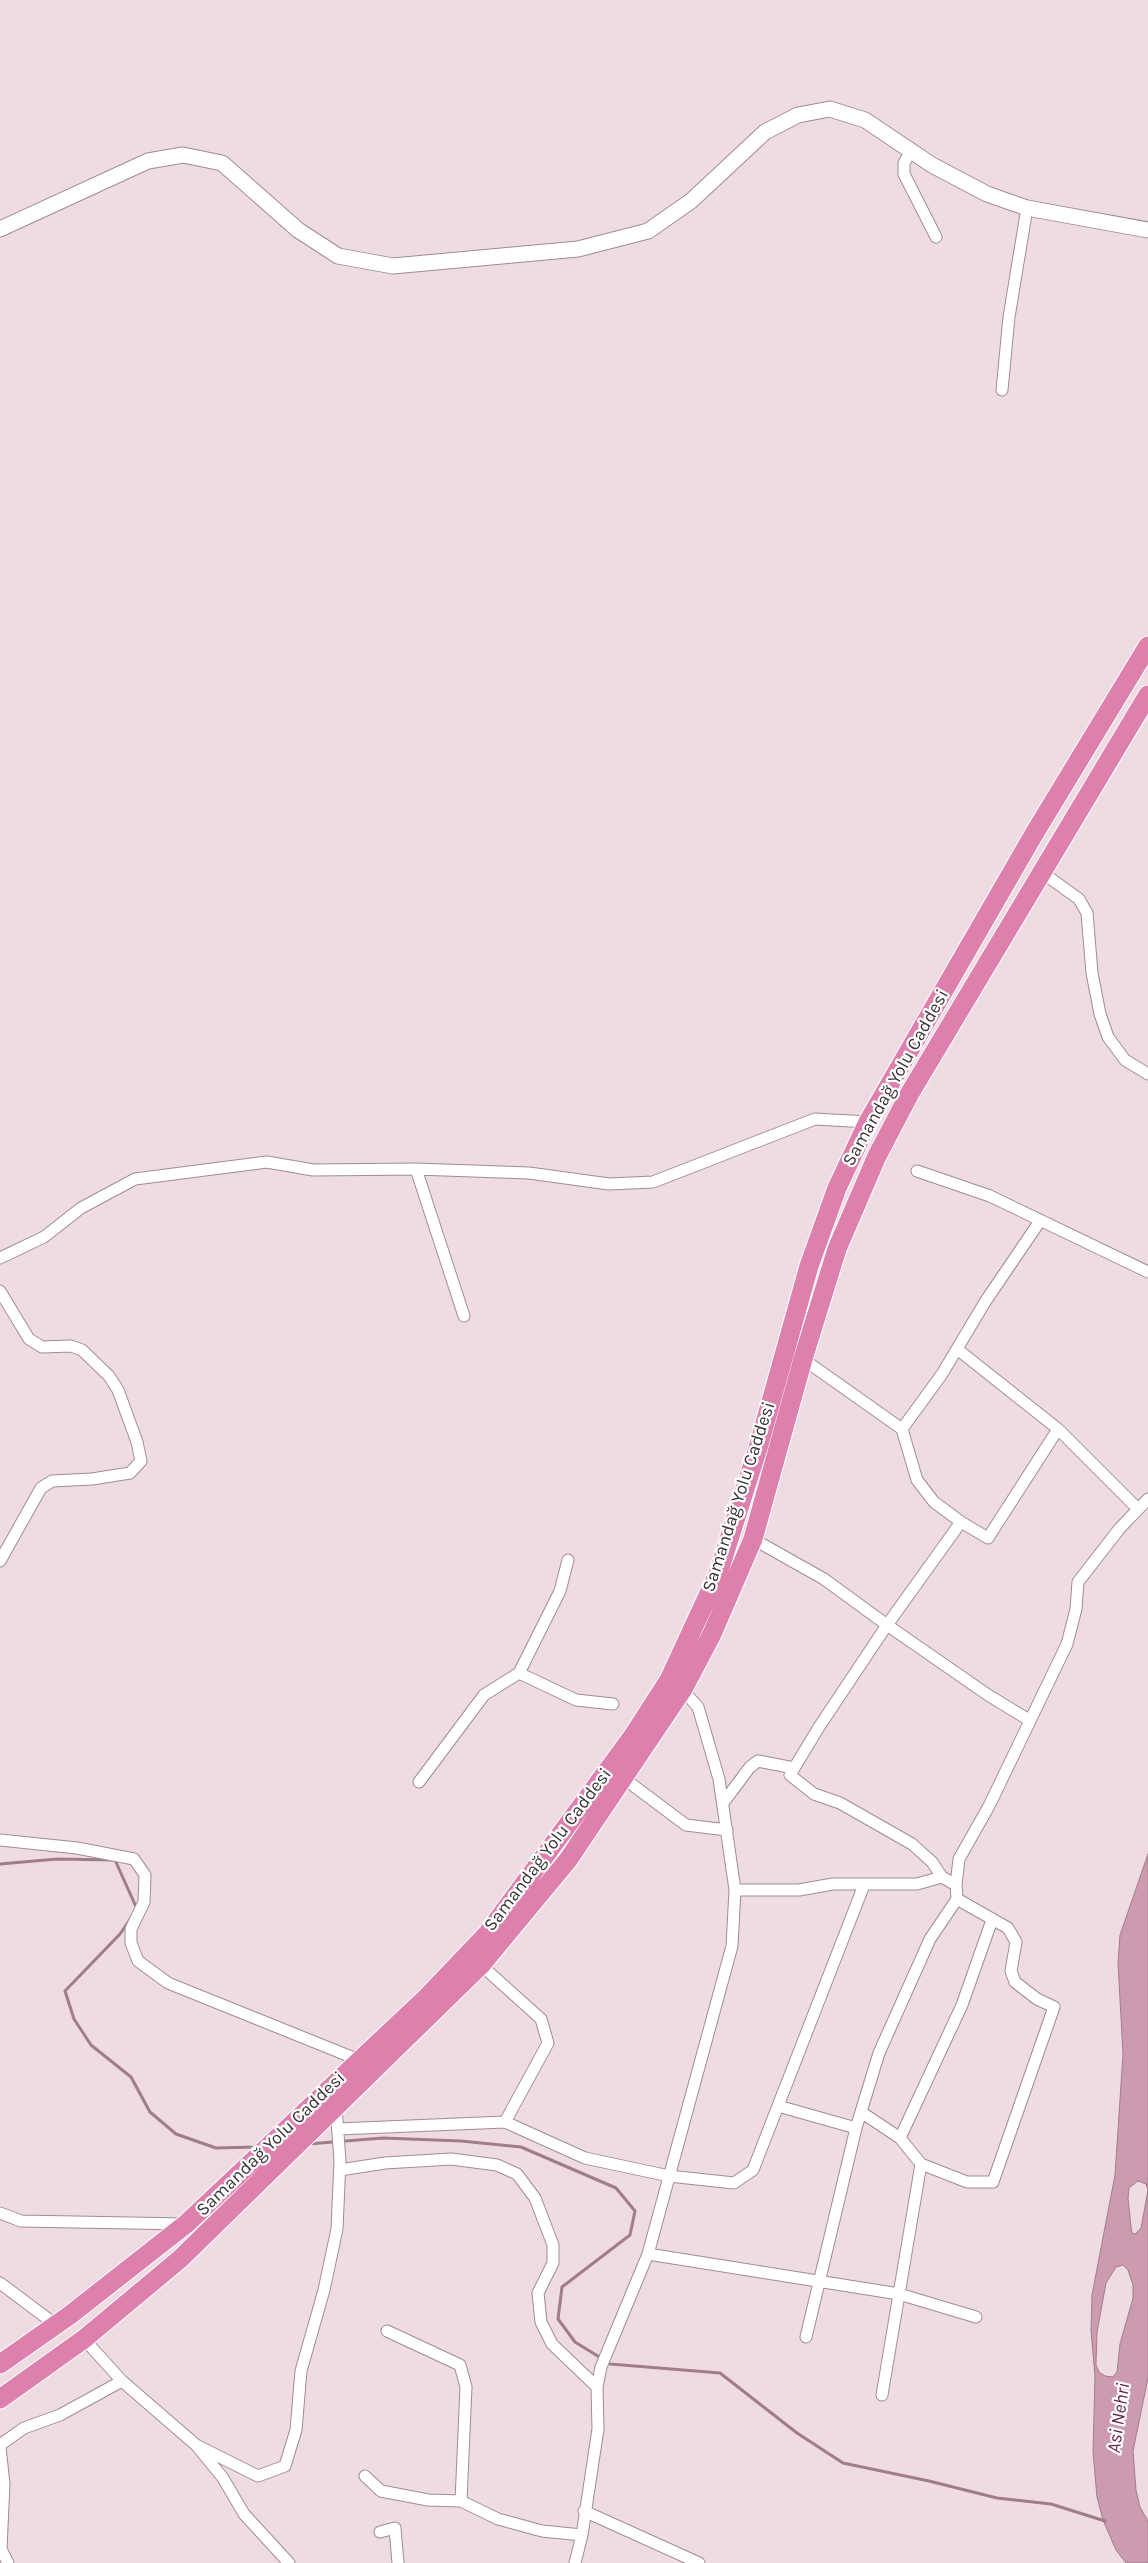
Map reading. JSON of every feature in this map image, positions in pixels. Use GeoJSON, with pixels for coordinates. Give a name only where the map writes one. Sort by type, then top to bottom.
{"type":"FeatureCollection","features":[{"type":"Feature","properties":{"kind":"highway","name":"Samandağ Yolu Caddesi"},"geometry":{"type":"LineString","coordinates":[[0,2399],[84,2339],[180,2259],[481,1965],[568,1860],[622,1777],[676,1684],[718,1574],[758,1448],[809,1266],[837,1188],[868,1122],[1034,834],[1148,646]]}},
{"type":"Feature","properties":{"kind":"highway","name":"Samandağ Yolu Caddesi"},"geometry":{"type":"LineString","coordinates":[[0,2364],[56,2325],[186,2224],[216,2198],[289,2126],[425,1999],[488,1933],[633,1736],[676,1684],[712,1634],[753,1539],[803,1359],[837,1248],[877,1156],[910,1092],[1040,871],[1148,695]]}},
{"type":"Feature","properties":{"kind":"street"},"geometry":{"type":"LineString","coordinates":[[0,228],[148,161],[183,155],[222,163],[298,230],[338,256],[393,266],[578,249],[648,231],[691,201],[765,132],[798,115],[830,109],[865,120],[932,165],[987,194],[1027,208],[1148,230]]}},
{"type":"Feature","properties":{"kind":"street"},"geometry":{"type":"LineString","coordinates":[[911,151],[904,163],[904,174],[936,237]]}},
{"type":"Feature","properties":{"kind":"street"},"geometry":{"type":"LineString","coordinates":[[1002,390],[1010,317],[1027,208]]}},
{"type":"Feature","properties":{"kind":"street"},"geometry":{"type":"LineString","coordinates":[[1040,871],[1079,898],[1087,913],[1092,973],[1100,1014],[1108,1037],[1125,1060],[1148,1074]]}},
{"type":"Feature","properties":{"kind":"street"},"geometry":{"type":"LineString","coordinates":[[0,1258],[44,1237],[81,1208],[135,1179],[267,1162],[314,1170],[416,1169],[529,1173],[609,1184],[653,1182],[815,1119],[868,1122]]}},
{"type":"Feature","properties":{"kind":"street"},"geometry":{"type":"LineString","coordinates":[[416,1169],[464,1316]]}},
{"type":"Feature","properties":{"kind":"street"},"geometry":{"type":"LineString","coordinates":[[917,1170],[990,1196],[1148,1272]]}},
{"type":"Feature","properties":{"kind":"street"},"geometry":{"type":"LineString","coordinates":[[902,1430],[1040,1221]]}},
{"type":"Feature","properties":{"kind":"street"},"geometry":{"type":"LineString","coordinates":[[0,1291],[29,1339],[42,1347],[71,1346],[82,1350],[109,1376],[118,1390],[137,1442],[141,1461],[130,1473],[92,1479],[52,1481],[42,1488],[0,1561]]}},
{"type":"Feature","properties":{"kind":"street"},"geometry":{"type":"LineString","coordinates":[[957,1349],[1058,1429],[1138,1509]]}},
{"type":"Feature","properties":{"kind":"street"},"geometry":{"type":"LineString","coordinates":[[803,1359],[902,1430],[917,1480],[934,1502],[961,1522],[988,1538],[1058,1429]]}},
{"type":"Feature","properties":{"kind":"street"},"geometry":{"type":"LineString","coordinates":[[806,2337],[821,2284],[856,2128],[879,2052],[930,1939],[957,1899],[956,1885],[959,1859],[989,1806],[1067,1644],[1076,1609],[1078,1582],[1120,1528],[1148,1500]]}},
{"type":"Feature","properties":{"kind":"street"},"geometry":{"type":"LineString","coordinates":[[956,1885],[942,1877],[932,1862],[912,1844],[840,1803],[814,1794],[790,1775],[819,1727],[887,1625],[961,1522]]}},
{"type":"Feature","properties":{"kind":"street"},"geometry":{"type":"LineString","coordinates":[[753,1539],[824,1579],[988,1695],[1029,1720]]}},
{"type":"Feature","properties":{"kind":"street"},"geometry":{"type":"LineString","coordinates":[[419,1782],[484,1695],[519,1673],[560,1591],[568,1560]]}},
{"type":"Feature","properties":{"kind":"street"},"geometry":{"type":"LineString","coordinates":[[519,1673],[576,1700],[613,1704]]}},
{"type":"Feature","properties":{"kind":"street"},"geometry":{"type":"LineString","coordinates":[[575,2563],[582,2535],[584,2511],[598,2430],[597,2387],[601,2367],[648,2254],[732,1946],[735,1890],[719,1779],[698,1707],[676,1684]]}},
{"type":"Feature","properties":{"kind":"street"},"geometry":{"type":"LineString","coordinates":[[723,1802],[750,1767],[758,1761],[794,1768]]}},
{"type":"Feature","properties":{"kind":"street"},"geometry":{"type":"LineString","coordinates":[[622,1777],[686,1824],[727,1830]]}},
{"type":"Feature","properties":{"kind":"street"},"geometry":{"type":"LineString","coordinates":[[0,1840],[77,1848],[134,1859],[145,1875],[144,1902],[131,1929],[131,1943],[138,1961],[168,1983],[359,2060]]}},
{"type":"Feature","properties":{"kind":"street"},"geometry":{"type":"LineString","coordinates":[[735,1890],[799,1890],[833,1884],[917,1884],[942,1877]]}},
{"type":"Feature","properties":{"kind":"street"},"geometry":{"type":"LineString","coordinates":[[338,2132],[505,2122],[585,2158],[669,2176],[734,2183],[753,2170],[864,1885]]}},
{"type":"Feature","properties":{"kind":"street"},"geometry":{"type":"LineString","coordinates":[[861,2112],[900,2138],[921,2164],[967,2182],[993,2182],[1054,2007],[1037,1999],[1015,1982],[1011,1971],[1016,1942],[1008,1928],[957,1899]]}},
{"type":"Feature","properties":{"kind":"street"},"geometry":{"type":"LineString","coordinates":[[900,2138],[962,2005],[992,1920]]}},
{"type":"Feature","properties":{"kind":"street"},"geometry":{"type":"LineString","coordinates":[[481,1965],[541,2019],[548,2043],[505,2122]]}},
{"type":"Feature","properties":{"kind":"street"},"geometry":{"type":"LineString","coordinates":[[778,2106],[856,2128]]}},
{"type":"Feature","properties":{"kind":"street"},"geometry":{"type":"LineString","coordinates":[[196,2445],[258,2476],[285,2466],[296,2430],[302,2371],[324,2290],[337,2229],[340,2153],[336,2107]]}},
{"type":"Feature","properties":{"kind":"street"},"geometry":{"type":"LineString","coordinates":[[340,2170],[385,2163],[450,2159],[498,2165],[517,2174],[535,2198],[553,2245],[553,2263],[538,2293],[541,2322],[552,2344],[597,2387]]}},
{"type":"Feature","properties":{"kind":"street"},"geometry":{"type":"LineString","coordinates":[[882,2395],[921,2164]]}},
{"type":"Feature","properties":{"kind":"street"},"geometry":{"type":"LineString","coordinates":[[0,2213],[21,2221],[186,2224]]}},
{"type":"Feature","properties":{"kind":"street"},"geometry":{"type":"LineString","coordinates":[[648,2254],[821,2284],[899,2294],[976,2317]]}},
{"type":"Feature","properties":{"kind":"street"},"geometry":{"type":"LineString","coordinates":[[0,2283],[56,2325]]}},
{"type":"Feature","properties":{"kind":"street"},"geometry":{"type":"LineString","coordinates":[[387,2331],[460,2365],[466,2387],[461,2501]]}},
{"type":"Feature","properties":{"kind":"street"},"geometry":{"type":"LineString","coordinates":[[84,2339],[122,2381],[196,2445],[223,2478],[244,2514],[289,2563]]}},
{"type":"Feature","properties":{"kind":"street"},"geometry":{"type":"LineString","coordinates":[[8,2563],[0,2550],[4,2484],[0,2446],[24,2428],[60,2415],[122,2381]]}},
{"type":"Feature","properties":{"kind":"street"},"geometry":{"type":"LineString","coordinates":[[365,2476],[381,2491],[428,2500],[461,2501],[498,2518],[542,2531],[582,2535]]}},
{"type":"Feature","properties":{"kind":"street"},"geometry":{"type":"LineString","coordinates":[[584,2511],[698,2563]]}},
{"type":"Feature","properties":{"kind":"street"},"geometry":{"type":"LineString","coordinates":[[380,2532],[394,2528],[398,2563]]}},
{"type":"Feature","properties":{"kind":"water","name":"Asi Nehri"},"geometry":{"type":"Polygon","coordinates":[[[1148,1854],[1148,2190],[1148,2378],[1133,2451],[1136,2490],[1140,2507],[1148,2521],[1148,2563],[1126,2563],[1116,2550],[1103,2520],[1097,2497],[1093,2452],[1095,2376],[1091,2331],[1092,2295],[1115,2175],[1123,2054],[1118,1963],[1120,1935],[1148,1854]],[[1138,2181],[1129,2188],[1128,2198],[1132,2233],[1135,2234],[1141,2228],[1148,2190],[1146,2184],[1138,2181]],[[1123,2265],[1116,2267],[1106,2283],[1097,2332],[1096,2365],[1099,2372],[1105,2376],[1113,2377],[1117,2372],[1120,2344],[1133,2298],[1133,2285],[1128,2270],[1123,2265]]]}},
{"type":"Feature","properties":{"kind":"waterway"},"geometry":{"type":"LineString","coordinates":[[0,1864],[57,1859],[115,1860],[137,1909]]}},
{"type":"Feature","properties":{"kind":"waterway"},"geometry":{"type":"LineString","coordinates":[[131,1918],[120,1934],[65,1991],[74,2019],[91,2045],[131,2077],[150,2112],[176,2134],[216,2148],[257,2147]]}},
{"type":"Feature","properties":{"kind":"waterway"},"geometry":{"type":"LineString","coordinates":[[308,2144],[383,2138],[461,2141],[521,2147],[616,2188],[635,2211],[630,2235],[562,2287],[558,2319],[575,2342],[601,2358]]}},
{"type":"Feature","properties":{"kind":"waterway"},"geometry":{"type":"LineString","coordinates":[[606,2362],[610,2364],[720,2373],[797,2433],[843,2463],[929,2481],[997,2498],[1051,2504],[1105,2521]]}}]}
